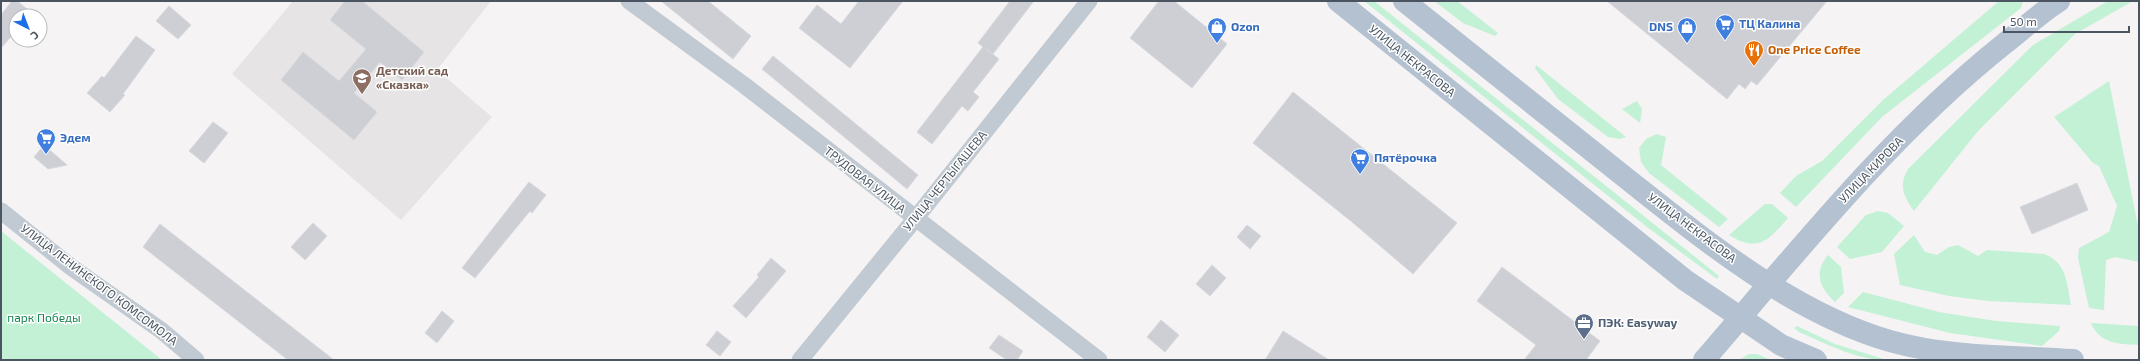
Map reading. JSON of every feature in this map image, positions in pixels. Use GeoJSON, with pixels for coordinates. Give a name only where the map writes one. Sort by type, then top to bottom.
{"type":"FeatureCollection","features":[{"type":"Feature","properties":{"kind":"main road","name":"УЛИЦА НЕКРАСОВА"},"geometry":{"type":"LineString","coordinates":[[1338,1],[1685,280],[1780,345],[1816,360]]}},
{"type":"Feature","properties":{"kind":"main road","name":"УЛИЦА НЕКРАСОВА"},"geometry":{"type":"LineString","coordinates":[[1404,1],[1705,240],[1770,283],[1829,319],[1891,341],[1936,351],[2073,360]]}},
{"type":"Feature","properties":{"kind":"main road","name":"УЛИЦА КИРОВА"},"geometry":{"type":"LineString","coordinates":[[1704,360],[1812,232],[1936,102],[1976,66],[2059,1]]}},
{"type":"Feature","properties":{"kind":"street","name":"ТРУДОВАЯ УЛИЦА"},"geometry":{"type":"LineString","coordinates":[[628,1],[744,85],[915,219],[1099,360]]}},
{"type":"Feature","properties":{"kind":"street","name":"УЛИЦА ЧЕРТЫГАШЕВА"},"geometry":{"type":"LineString","coordinates":[[800,360],[915,219],[1088,1]]}},
{"type":"Feature","properties":{"kind":"street","name":"УЛИЦА ЛЕНИНСКОГО КОМСОМОЛА"},"geometry":{"type":"LineString","coordinates":[[1,210],[71,267],[162,331],[196,360]]}},
{"type":"Feature","properties":{"kind":"shaded area","name":"Детский сад «Сказка»"},"geometry":{"type":"Polygon","coordinates":[[[293,1],[491,1],[437,70],[492,117],[401,220],[232,74],[293,1]]]}},
{"type":"Feature","properties":{"kind":"green space"},"geometry":{"type":"Polygon","coordinates":[[[1364,1],[1374,1],[1719,276],[1717,279],[1647,227],[1364,1]]]}},
{"type":"Feature","properties":{"kind":"green space"},"geometry":{"type":"Polygon","coordinates":[[[1434,1],[1457,1],[1498,33],[1495,36],[1463,23],[1434,1]]]}},
{"type":"Feature","properties":{"kind":"green space"},"geometry":{"type":"Polygon","coordinates":[[[1999,1],[2023,1],[2021,8],[1882,117],[1796,207],[1780,193],[1796,176],[1822,161],[1883,100],[1999,1]]]}},
{"type":"Feature","properties":{"kind":"green space"},"geometry":{"type":"Polygon","coordinates":[[[2108,1],[2133,1],[2075,34],[1978,131],[1914,211],[1907,201],[1903,186],[1903,181],[1908,169],[2033,45],[2108,1]]]}},
{"type":"Feature","properties":{"kind":"green space"},"geometry":{"type":"Polygon","coordinates":[[[1536,65],[1626,137],[1620,139],[1608,137],[1558,99],[1535,68],[1536,65]]]}},
{"type":"Feature","properties":{"kind":"green space"},"geometry":{"type":"Polygon","coordinates":[[[2109,81],[2139,231],[2139,262],[2115,257],[2106,260],[2104,310],[2089,308],[2078,258],[2079,248],[2109,232],[2117,206],[2099,166],[2093,163],[2054,117],[2109,81]]]}},
{"type":"Feature","properties":{"kind":"green space"},"geometry":{"type":"Polygon","coordinates":[[[1637,101],[1642,109],[1640,123],[1622,109],[1637,101]]]}},
{"type":"Feature","properties":{"kind":"green space"},"geometry":{"type":"Polygon","coordinates":[[[1657,134],[1666,137],[1661,165],[1728,219],[1719,227],[1649,173],[1641,162],[1639,148],[1646,139],[1657,134]]]}},
{"type":"Feature","properties":{"kind":"green space"},"geometry":{"type":"Polygon","coordinates":[[[1765,204],[1772,204],[1788,218],[1774,233],[1762,242],[1755,244],[1739,240],[1729,235],[1765,204]]]}},
{"type":"Feature","properties":{"kind":"green space"},"geometry":{"type":"Polygon","coordinates":[[[1878,211],[1888,213],[1904,226],[1882,252],[1850,259],[1837,247],[1866,215],[1878,211]]]}},
{"type":"Feature","properties":{"kind":"green space","name":"парк Победы"},"geometry":{"type":"Polygon","coordinates":[[[1,231],[162,360],[1,360],[1,231]]]}},
{"type":"Feature","properties":{"kind":"green space"},"geometry":{"type":"Polygon","coordinates":[[[1914,235],[1925,252],[1937,255],[1949,247],[1958,245],[1978,256],[1987,250],[2044,254],[2052,258],[2062,268],[2067,282],[2071,305],[1988,301],[1949,296],[1900,285],[1894,254],[1914,235]]]}},
{"type":"Feature","properties":{"kind":"green space"},"geometry":{"type":"Polygon","coordinates":[[[1828,255],[1841,267],[1844,293],[1835,302],[1825,291],[1820,280],[1821,268],[1828,255]]]}},
{"type":"Feature","properties":{"kind":"green space"},"geometry":{"type":"Polygon","coordinates":[[[1863,292],[1939,312],[1996,321],[2060,326],[2059,331],[2042,346],[1950,333],[1848,307],[1863,292]]]}},
{"type":"Feature","properties":{"kind":"green space"},"geometry":{"type":"Polygon","coordinates":[[[2091,323],[2139,326],[2139,345],[2111,342],[2099,335],[2091,323]]]}},
{"type":"Feature","properties":{"kind":"green space"},"geometry":{"type":"Polygon","coordinates":[[[1797,326],[1835,344],[1887,360],[1864,357],[1831,346],[1799,332],[1794,328],[1797,326]]]}},
{"type":"Feature","properties":{"kind":"green space"},"geometry":{"type":"Polygon","coordinates":[[[1749,354],[1757,354],[1771,360],[1739,360],[1749,354]]]}},
{"type":"Feature","properties":{"kind":"building"},"geometry":{"type":"Polygon","coordinates":[[[12,1],[17,1],[26,8],[8,8],[8,40],[1,48],[1,15],[12,1]]]}},
{"type":"Feature","properties":{"kind":"building"},"geometry":{"type":"Polygon","coordinates":[[[345,1],[362,1],[424,52],[402,80],[380,62],[354,93],[377,112],[354,140],[281,80],[303,52],[339,81],[366,49],[330,20],[345,1]]]}},
{"type":"Feature","properties":{"kind":"building"},"geometry":{"type":"Polygon","coordinates":[[[661,1],[708,1],[751,36],[733,59],[661,1]]]}},
{"type":"Feature","properties":{"kind":"building"},"geometry":{"type":"Polygon","coordinates":[[[859,1],[903,1],[850,68],[799,28],[817,5],[841,24],[859,1]]]}},
{"type":"Feature","properties":{"kind":"building"},"geometry":{"type":"Polygon","coordinates":[[[1010,1],[1034,1],[993,54],[986,49],[999,59],[973,92],[979,97],[968,111],[962,106],[932,144],[917,132],[983,47],[978,43],[1010,1]]]}},
{"type":"Feature","properties":{"kind":"building"},"geometry":{"type":"Polygon","coordinates":[[[1159,1],[1174,1],[1227,44],[1192,88],[1130,38],[1159,1]]]}},
{"type":"Feature","properties":{"kind":"building","name":"ТЦ Калина"},"geometry":{"type":"Polygon","coordinates":[[[1607,1],[1827,1],[1757,85],[1751,81],[1745,89],[1739,84],[1727,99],[1607,1]]]}},
{"type":"Feature","properties":{"kind":"building"},"geometry":{"type":"Polygon","coordinates":[[[169,6],[191,25],[178,39],[156,21],[169,6]]]}},
{"type":"Feature","properties":{"kind":"building"},"geometry":{"type":"Polygon","coordinates":[[[136,36],[155,50],[123,94],[125,95],[110,112],[87,93],[102,76],[104,78],[136,36]]]}},
{"type":"Feature","properties":{"kind":"building"},"geometry":{"type":"Polygon","coordinates":[[[773,56],[918,175],[907,189],[762,69],[773,56]]]}},
{"type":"Feature","properties":{"kind":"building"},"geometry":{"type":"Polygon","coordinates":[[[1293,92],[1457,223],[1413,274],[1352,222],[1253,143],[1293,92]]]}},
{"type":"Feature","properties":{"kind":"building"},"geometry":{"type":"Polygon","coordinates":[[[213,122],[228,133],[204,163],[189,151],[213,122]]]}},
{"type":"Feature","properties":{"kind":"building","name":"Эдем"},"geometry":{"type":"Polygon","coordinates":[[[44,145],[67,165],[48,169],[34,157],[44,145]]]}},
{"type":"Feature","properties":{"kind":"building"},"geometry":{"type":"Polygon","coordinates":[[[529,182],[546,195],[532,213],[530,211],[475,278],[462,268],[529,182]]]}},
{"type":"Feature","properties":{"kind":"building"},"geometry":{"type":"Polygon","coordinates":[[[2077,183],[2088,210],[2032,234],[2020,207],[2077,183]]]}},
{"type":"Feature","properties":{"kind":"building"},"geometry":{"type":"Polygon","coordinates":[[[313,223],[327,236],[305,260],[291,247],[313,223]]]}},
{"type":"Feature","properties":{"kind":"building"},"geometry":{"type":"Polygon","coordinates":[[[160,224],[334,360],[288,360],[143,247],[160,224]]]}},
{"type":"Feature","properties":{"kind":"building"},"geometry":{"type":"Polygon","coordinates":[[[1247,225],[1261,236],[1250,249],[1237,237],[1247,225]]]}},
{"type":"Feature","properties":{"kind":"building"},"geometry":{"type":"Polygon","coordinates":[[[771,258],[786,271],[746,318],[733,306],[759,277],[757,275],[771,258]]]}},
{"type":"Feature","properties":{"kind":"building"},"geometry":{"type":"Polygon","coordinates":[[[1212,265],[1226,278],[1210,296],[1196,284],[1212,265]]]}},
{"type":"Feature","properties":{"kind":"building"},"geometry":{"type":"Polygon","coordinates":[[[1502,267],[1600,341],[1586,360],[1524,360],[1536,345],[1477,301],[1502,267]]]}},
{"type":"Feature","properties":{"kind":"building"},"geometry":{"type":"Polygon","coordinates":[[[442,311],[454,321],[437,343],[425,333],[442,311]]]}},
{"type":"Feature","properties":{"kind":"building"},"geometry":{"type":"Polygon","coordinates":[[[1161,320],[1179,335],[1165,352],[1147,337],[1161,320]]]}},
{"type":"Feature","properties":{"kind":"building"},"geometry":{"type":"Polygon","coordinates":[[[717,331],[731,342],[720,356],[706,345],[717,331]]]}},
{"type":"Feature","properties":{"kind":"building"},"geometry":{"type":"Polygon","coordinates":[[[1283,331],[1329,360],[1265,360],[1283,331]]]}},
{"type":"Feature","properties":{"kind":"building"},"geometry":{"type":"Polygon","coordinates":[[[999,335],[1023,351],[1017,360],[1007,360],[989,348],[999,335]]]}},
{"type":"Feature","properties":{"kind":"place","name":"ТЦ Калина"},"geometry":{"type":"Point","coordinates":[1725,41]}},
{"type":"Feature","properties":{"kind":"place","name":"Ozon"},"geometry":{"type":"Point","coordinates":[1217,44]}},
{"type":"Feature","properties":{"kind":"place","name":"DNS"},"geometry":{"type":"Point","coordinates":[1687,44]}},
{"type":"Feature","properties":{"kind":"place","name":"One Price Coffee"},"geometry":{"type":"Point","coordinates":[1754,67]}},
{"type":"Feature","properties":{"kind":"place","name":"Детский сад «Сказка»"},"geometry":{"type":"Point","coordinates":[362,95]}},
{"type":"Feature","properties":{"kind":"place","name":"Эдем"},"geometry":{"type":"Point","coordinates":[46,155]}},
{"type":"Feature","properties":{"kind":"place","name":"Пятёрочка"},"geometry":{"type":"Point","coordinates":[1360,175]}},
{"type":"Feature","properties":{"kind":"place","name":"ПЭК: Easyway"},"geometry":{"type":"Point","coordinates":[1584,340]}}]}
